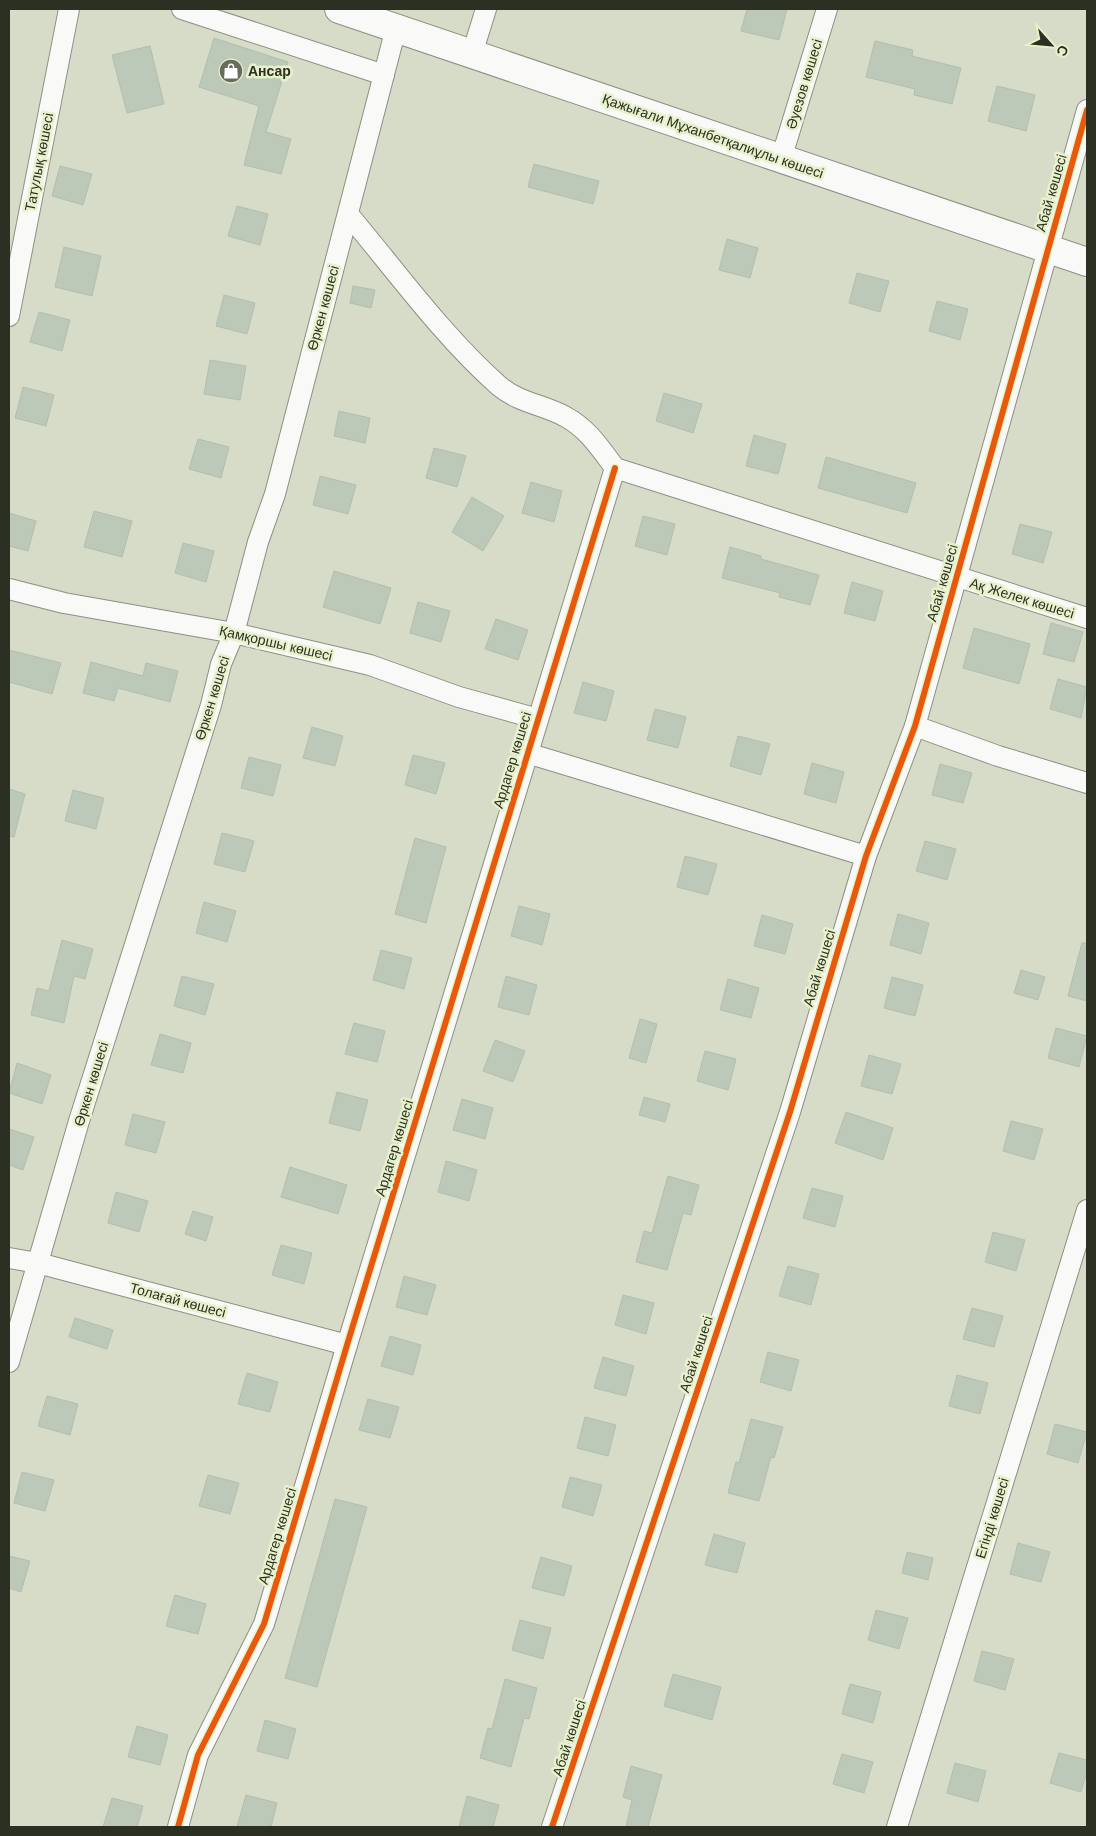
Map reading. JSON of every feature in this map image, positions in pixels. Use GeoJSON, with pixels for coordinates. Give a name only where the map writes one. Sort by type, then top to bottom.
{"type":"FeatureCollection","features":[{"type":"Feature","properties":{"kind":"street","name":"Татулық көшесі"},"geometry":{"type":"LineString","coordinates":[[9,316],[69,9]]}},
{"type":"Feature","properties":{"kind":"street"},"geometry":{"type":"LineString","coordinates":[[182,9],[384,75]]}},
{"type":"Feature","properties":{"kind":"street","name":"Қажығали Мұханбетқалиұлы көшесі"},"geometry":{"type":"LineString","coordinates":[[340,9],[1087,262]]}},
{"type":"Feature","properties":{"kind":"street"},"geometry":{"type":"LineString","coordinates":[[472,54],[486,9]]}},
{"type":"Feature","properties":{"kind":"street","name":"Әуезов көшесі"},"geometry":{"type":"LineString","coordinates":[[781,159],[827,9]]}},
{"type":"Feature","properties":{"kind":"street","name":"Өркен көшесі"},"geometry":{"type":"LineString","coordinates":[[9,1362],[79,1121],[211,705],[221,664],[234,633],[258,542],[275,494],[396,28]]}},
{"type":"Feature","properties":{"kind":"street","name":"Абай көшесі"},"geometry":{"type":"LineString","coordinates":[[552,1827],[790,1112],[866,856],[915,726],[1087,110]]}},
{"type":"Feature","properties":{"kind":"street"},"geometry":{"type":"LineString","coordinates":[[348,214],[449,335],[499,386],[524,402],[564,416],[588,432],[615,468]]}},
{"type":"Feature","properties":{"kind":"street","name":"Ақ Желек көшесі"},"geometry":{"type":"LineString","coordinates":[[615,468],[1087,618]]}},
{"type":"Feature","properties":{"kind":"street","name":"Ардагер көшесі"},"geometry":{"type":"LineString","coordinates":[[178,1827],[198,1755],[264,1624],[347,1345],[615,468]]}},
{"type":"Feature","properties":{"kind":"street","name":"Қамқоршы көшесі"},"geometry":{"type":"LineString","coordinates":[[9,589],[64,603],[234,633],[370,665],[459,697],[538,718]]}},
{"type":"Feature","properties":{"kind":"street"},"geometry":{"type":"LineString","coordinates":[[915,726],[998,756],[1087,783]]}},
{"type":"Feature","properties":{"kind":"street"},"geometry":{"type":"LineString","coordinates":[[527,753],[866,856]]}},
{"type":"Feature","properties":{"kind":"street","name":"Егінді көшесі"},"geometry":{"type":"LineString","coordinates":[[897,1827],[1087,1210]]}},
{"type":"Feature","properties":{"kind":"street","name":"Толағай көшесі"},"geometry":{"type":"LineString","coordinates":[[9,1258],[38,1263],[347,1345]]}},
{"type":"Feature","properties":{"kind":"building"},"geometry":{"type":"Polygon","coordinates":[[[747,9],[787,9],[779,40],[741,31],[747,9]]]}},
{"type":"Feature","properties":{"kind":"building"},"geometry":{"type":"Polygon","coordinates":[[[214,38],[288,62],[266,132],[291,139],[281,174],[244,165],[259,106],[199,87],[214,38]]]}},
{"type":"Feature","properties":{"kind":"building"},"geometry":{"type":"Polygon","coordinates":[[[875,41],[913,50],[912,56],[961,68],[952,104],[914,95],[915,89],[866,77],[875,41]]]}},
{"type":"Feature","properties":{"kind":"building"},"geometry":{"type":"Polygon","coordinates":[[[150,46],[164,104],[127,113],[112,55],[150,46]]]}},
{"type":"Feature","properties":{"kind":"building"},"geometry":{"type":"Polygon","coordinates":[[[997,86],[1035,95],[1026,131],[988,121],[997,86]]]}},
{"type":"Feature","properties":{"kind":"building"},"geometry":{"type":"Polygon","coordinates":[[[534,164],[599,181],[593,204],[528,187],[534,164]]]}},
{"type":"Feature","properties":{"kind":"building"},"geometry":{"type":"Polygon","coordinates":[[[60,166],[92,174],[83,205],[52,196],[60,166]]]}},
{"type":"Feature","properties":{"kind":"building"},"geometry":{"type":"Polygon","coordinates":[[[237,206],[268,214],[260,245],[228,236],[237,206]]]}},
{"type":"Feature","properties":{"kind":"building"},"geometry":{"type":"Polygon","coordinates":[[[727,239],[758,248],[750,278],[719,270],[727,239]]]}},
{"type":"Feature","properties":{"kind":"building"},"geometry":{"type":"Polygon","coordinates":[[[64,247],[101,256],[92,296],[55,287],[64,247]]]}},
{"type":"Feature","properties":{"kind":"building"},"geometry":{"type":"Polygon","coordinates":[[[857,273],[889,281],[880,312],[849,303],[857,273]]]}},
{"type":"Feature","properties":{"kind":"building"},"geometry":{"type":"Polygon","coordinates":[[[353,286],[375,290],[371,308],[350,303],[353,286]]]}},
{"type":"Feature","properties":{"kind":"building"},"geometry":{"type":"Polygon","coordinates":[[[224,295],[255,303],[247,334],[216,326],[224,295]]]}},
{"type":"Feature","properties":{"kind":"building"},"geometry":{"type":"Polygon","coordinates":[[[937,301],[968,309],[960,340],[929,331],[937,301]]]}},
{"type":"Feature","properties":{"kind":"building"},"geometry":{"type":"Polygon","coordinates":[[[39,312],[70,320],[62,351],[30,342],[39,312]]]}},
{"type":"Feature","properties":{"kind":"building"},"geometry":{"type":"Polygon","coordinates":[[[210,360],[246,366],[240,400],[204,394],[210,360]]]}},
{"type":"Feature","properties":{"kind":"building"},"geometry":{"type":"Polygon","coordinates":[[[23,387],[54,395],[46,426],[15,418],[23,387]]]}},
{"type":"Feature","properties":{"kind":"building"},"geometry":{"type":"Polygon","coordinates":[[[664,393],[702,404],[693,433],[656,421],[664,393]]]}},
{"type":"Feature","properties":{"kind":"building"},"geometry":{"type":"Polygon","coordinates":[[[339,411],[370,418],[365,443],[334,436],[339,411]]]}},
{"type":"Feature","properties":{"kind":"building"},"geometry":{"type":"Polygon","coordinates":[[[754,435],[786,444],[778,474],[746,466],[754,435]]]}},
{"type":"Feature","properties":{"kind":"building"},"geometry":{"type":"Polygon","coordinates":[[[198,439],[229,447],[221,478],[189,469],[198,439]]]}},
{"type":"Feature","properties":{"kind":"building"},"geometry":{"type":"Polygon","coordinates":[[[434,448],[466,456],[457,487],[426,478],[434,448]]]}},
{"type":"Feature","properties":{"kind":"building"},"geometry":{"type":"Polygon","coordinates":[[[826,457],[916,483],[907,513],[818,488],[826,457]]]}},
{"type":"Feature","properties":{"kind":"building"},"geometry":{"type":"Polygon","coordinates":[[[320,476],[356,485],[348,514],[313,505],[320,476]]]}},
{"type":"Feature","properties":{"kind":"building"},"geometry":{"type":"Polygon","coordinates":[[[531,482],[562,491],[554,522],[522,513],[531,482]]]}},
{"type":"Feature","properties":{"kind":"building"},"geometry":{"type":"Polygon","coordinates":[[[472,497],[504,516],[483,551],[452,532],[472,497]]]}},
{"type":"Feature","properties":{"kind":"building"},"geometry":{"type":"Polygon","coordinates":[[[94,511],[132,521],[122,557],[84,547],[94,511]]]}},
{"type":"Feature","properties":{"kind":"building"},"geometry":{"type":"Polygon","coordinates":[[[9,513],[36,521],[28,551],[9,546],[9,513]]]}},
{"type":"Feature","properties":{"kind":"building"},"geometry":{"type":"Polygon","coordinates":[[[643,516],[675,524],[667,555],[635,546],[643,516]]]}},
{"type":"Feature","properties":{"kind":"building"},"geometry":{"type":"Polygon","coordinates":[[[1020,524],[1052,532],[1043,563],[1012,554],[1020,524]]]}},
{"type":"Feature","properties":{"kind":"building"},"geometry":{"type":"Polygon","coordinates":[[[183,543],[214,551],[206,582],[175,573],[183,543]]]}},
{"type":"Feature","properties":{"kind":"building"},"geometry":{"type":"Polygon","coordinates":[[[730,547],[761,556],[761,559],[819,575],[810,605],[779,597],[780,593],[722,578],[730,547]]]}},
{"type":"Feature","properties":{"kind":"building"},"geometry":{"type":"Polygon","coordinates":[[[334,571],[391,588],[380,624],[323,607],[334,571]]]}},
{"type":"Feature","properties":{"kind":"building"},"geometry":{"type":"Polygon","coordinates":[[[852,582],[883,591],[875,621],[844,613],[852,582]]]}},
{"type":"Feature","properties":{"kind":"building"},"geometry":{"type":"Polygon","coordinates":[[[418,602],[450,611],[441,642],[410,633],[418,602]]]}},
{"type":"Feature","properties":{"kind":"building"},"geometry":{"type":"Polygon","coordinates":[[[496,619],[528,630],[518,660],[485,649],[496,619]]]}},
{"type":"Feature","properties":{"kind":"building"},"geometry":{"type":"Polygon","coordinates":[[[1051,623],[1083,632],[1074,662],[1043,654],[1051,623]]]}},
{"type":"Feature","properties":{"kind":"building"},"geometry":{"type":"Polygon","coordinates":[[[974,628],[1030,644],[1019,684],[963,668],[974,628]]]}},
{"type":"Feature","properties":{"kind":"building"},"geometry":{"type":"Polygon","coordinates":[[[9,650],[61,663],[52,694],[9,682],[9,650]]]}},
{"type":"Feature","properties":{"kind":"building"},"geometry":{"type":"Polygon","coordinates":[[[91,662],[143,676],[146,663],[178,671],[170,702],[118,688],[114,701],[83,693],[91,662]]]}},
{"type":"Feature","properties":{"kind":"building"},"geometry":{"type":"Polygon","coordinates":[[[1058,679],[1087,687],[1081,718],[1050,709],[1058,679]]]}},
{"type":"Feature","properties":{"kind":"building"},"geometry":{"type":"Polygon","coordinates":[[[583,682],[614,691],[606,721],[574,713],[583,682]]]}},
{"type":"Feature","properties":{"kind":"building"},"geometry":{"type":"Polygon","coordinates":[[[655,709],[686,717],[678,748],[647,740],[655,709]]]}},
{"type":"Feature","properties":{"kind":"building"},"geometry":{"type":"Polygon","coordinates":[[[312,727],[343,736],[335,766],[303,758],[312,727]]]}},
{"type":"Feature","properties":{"kind":"building"},"geometry":{"type":"Polygon","coordinates":[[[738,736],[770,744],[761,775],[730,766],[738,736]]]}},
{"type":"Feature","properties":{"kind":"building"},"geometry":{"type":"Polygon","coordinates":[[[413,755],[445,763],[436,794],[405,785],[413,755]]]}},
{"type":"Feature","properties":{"kind":"building"},"geometry":{"type":"Polygon","coordinates":[[[249,757],[281,765],[273,796],[241,788],[249,757]]]}},
{"type":"Feature","properties":{"kind":"building"},"geometry":{"type":"Polygon","coordinates":[[[812,763],[844,772],[836,803],[804,794],[812,763]]]}},
{"type":"Feature","properties":{"kind":"building"},"geometry":{"type":"Polygon","coordinates":[[[940,764],[972,773],[963,803],[932,795],[940,764]]]}},
{"type":"Feature","properties":{"kind":"building"},"geometry":{"type":"Polygon","coordinates":[[[9,789],[25,794],[14,837],[9,836],[9,789]]]}},
{"type":"Feature","properties":{"kind":"building"},"geometry":{"type":"Polygon","coordinates":[[[73,790],[104,798],[96,829],[65,821],[73,790]]]}},
{"type":"Feature","properties":{"kind":"building"},"geometry":{"type":"Polygon","coordinates":[[[222,833],[254,841],[245,872],[214,864],[222,833]]]}},
{"type":"Feature","properties":{"kind":"building"},"geometry":{"type":"Polygon","coordinates":[[[415,838],[446,847],[426,923],[395,914],[415,838]]]}},
{"type":"Feature","properties":{"kind":"building"},"geometry":{"type":"Polygon","coordinates":[[[925,841],[956,849],[947,880],[916,871],[925,841]]]}},
{"type":"Feature","properties":{"kind":"building"},"geometry":{"type":"Polygon","coordinates":[[[685,856],[717,864],[708,895],[677,887],[685,856]]]}},
{"type":"Feature","properties":{"kind":"building"},"geometry":{"type":"Polygon","coordinates":[[[204,902],[236,911],[227,942],[196,933],[204,902]]]}},
{"type":"Feature","properties":{"kind":"building"},"geometry":{"type":"Polygon","coordinates":[[[519,906],[550,914],[542,945],[511,936],[519,906]]]}},
{"type":"Feature","properties":{"kind":"building"},"geometry":{"type":"Polygon","coordinates":[[[898,914],[929,923],[921,954],[890,945],[898,914]]]}},
{"type":"Feature","properties":{"kind":"building"},"geometry":{"type":"Polygon","coordinates":[[[762,915],[793,924],[785,954],[754,946],[762,915]]]}},
{"type":"Feature","properties":{"kind":"building"},"geometry":{"type":"Polygon","coordinates":[[[62,940],[93,949],[85,979],[74,976],[64,1023],[31,1015],[37,988],[49,991],[62,940]]]}},
{"type":"Feature","properties":{"kind":"building"},"geometry":{"type":"Polygon","coordinates":[[[1082,943],[1087,943],[1087,1001],[1068,996],[1082,943]]]}},
{"type":"Feature","properties":{"kind":"building"},"geometry":{"type":"Polygon","coordinates":[[[381,950],[412,958],[404,989],[373,980],[381,950]]]}},
{"type":"Feature","properties":{"kind":"building"},"geometry":{"type":"Polygon","coordinates":[[[1021,970],[1045,977],[1038,1000],[1014,993],[1021,970]]]}},
{"type":"Feature","properties":{"kind":"building"},"geometry":{"type":"Polygon","coordinates":[[[182,976],[214,984],[205,1015],[174,1006],[182,976]]]}},
{"type":"Feature","properties":{"kind":"building"},"geometry":{"type":"Polygon","coordinates":[[[506,976],[537,985],[529,1015],[498,1007],[506,976]]]}},
{"type":"Feature","properties":{"kind":"building"},"geometry":{"type":"Polygon","coordinates":[[[892,977],[923,985],[915,1016],[884,1008],[892,977]]]}},
{"type":"Feature","properties":{"kind":"building"},"geometry":{"type":"Polygon","coordinates":[[[728,979],[759,988],[751,1018],[720,1010],[728,979]]]}},
{"type":"Feature","properties":{"kind":"building"},"geometry":{"type":"Polygon","coordinates":[[[640,1019],[657,1024],[646,1063],[629,1058],[640,1019]]]}},
{"type":"Feature","properties":{"kind":"building"},"geometry":{"type":"Polygon","coordinates":[[[354,1023],[385,1031],[377,1062],[345,1054],[354,1023]]]}},
{"type":"Feature","properties":{"kind":"building"},"geometry":{"type":"Polygon","coordinates":[[[1056,1028],[1087,1036],[1079,1067],[1048,1058],[1056,1028]]]}},
{"type":"Feature","properties":{"kind":"building"},"geometry":{"type":"Polygon","coordinates":[[[160,1034],[191,1043],[183,1073],[151,1065],[160,1034]]]}},
{"type":"Feature","properties":{"kind":"building"},"geometry":{"type":"Polygon","coordinates":[[[495,1040],[525,1051],[513,1082],[483,1071],[495,1040]]]}},
{"type":"Feature","properties":{"kind":"building"},"geometry":{"type":"Polygon","coordinates":[[[705,1051],[736,1059],[728,1090],[697,1081],[705,1051]]]}},
{"type":"Feature","properties":{"kind":"building"},"geometry":{"type":"Polygon","coordinates":[[[869,1055],[901,1064],[892,1094],[861,1086],[869,1055]]]}},
{"type":"Feature","properties":{"kind":"building"},"geometry":{"type":"Polygon","coordinates":[[[17,1063],[51,1075],[42,1104],[9,1093],[17,1063]]]}},
{"type":"Feature","properties":{"kind":"building"},"geometry":{"type":"Polygon","coordinates":[[[337,1092],[368,1100],[360,1131],[329,1123],[337,1092]]]}},
{"type":"Feature","properties":{"kind":"building"},"geometry":{"type":"Polygon","coordinates":[[[644,1097],[670,1104],[665,1122],[639,1115],[644,1097]]]}},
{"type":"Feature","properties":{"kind":"building"},"geometry":{"type":"Polygon","coordinates":[[[462,1099],[493,1108],[485,1139],[453,1130],[462,1099]]]}},
{"type":"Feature","properties":{"kind":"building"},"geometry":{"type":"Polygon","coordinates":[[[846,1112],[893,1128],[883,1160],[835,1143],[846,1112]]]}},
{"type":"Feature","properties":{"kind":"building"},"geometry":{"type":"Polygon","coordinates":[[[133,1114],[165,1122],[156,1153],[125,1145],[133,1114]]]}},
{"type":"Feature","properties":{"kind":"building"},"geometry":{"type":"Polygon","coordinates":[[[1011,1121],[1043,1129],[1034,1160],[1003,1151],[1011,1121]]]}},
{"type":"Feature","properties":{"kind":"building"},"geometry":{"type":"Polygon","coordinates":[[[9,1129],[34,1137],[23,1170],[9,1165],[9,1129]]]}},
{"type":"Feature","properties":{"kind":"building"},"geometry":{"type":"Polygon","coordinates":[[[446,1161],[477,1170],[469,1201],[438,1192],[446,1161]]]}},
{"type":"Feature","properties":{"kind":"building"},"geometry":{"type":"Polygon","coordinates":[[[290,1167],[347,1185],[338,1214],[281,1197],[290,1167]]]}},
{"type":"Feature","properties":{"kind":"building"},"geometry":{"type":"Polygon","coordinates":[[[668,1176],[699,1185],[691,1215],[683,1213],[667,1270],[636,1262],[644,1231],[652,1233],[668,1176]]]}},
{"type":"Feature","properties":{"kind":"building"},"geometry":{"type":"Polygon","coordinates":[[[812,1188],[843,1196],[835,1227],[803,1218],[812,1188]]]}},
{"type":"Feature","properties":{"kind":"building"},"geometry":{"type":"Polygon","coordinates":[[[116,1192],[148,1201],[139,1232],[108,1223],[116,1192]]]}},
{"type":"Feature","properties":{"kind":"building"},"geometry":{"type":"Polygon","coordinates":[[[193,1211],[213,1217],[206,1241],[185,1234],[193,1211]]]}},
{"type":"Feature","properties":{"kind":"building"},"geometry":{"type":"Polygon","coordinates":[[[993,1232],[1025,1240],[1016,1271],[985,1262],[993,1232]]]}},
{"type":"Feature","properties":{"kind":"building"},"geometry":{"type":"Polygon","coordinates":[[[281,1245],[312,1253],[304,1284],[272,1275],[281,1245]]]}},
{"type":"Feature","properties":{"kind":"building"},"geometry":{"type":"Polygon","coordinates":[[[788,1266],[819,1274],[811,1305],[779,1296],[788,1266]]]}},
{"type":"Feature","properties":{"kind":"building"},"geometry":{"type":"Polygon","coordinates":[[[404,1276],[436,1285],[427,1315],[396,1307],[404,1276]]]}},
{"type":"Feature","properties":{"kind":"building"},"geometry":{"type":"Polygon","coordinates":[[[623,1295],[654,1303],[646,1334],[615,1325],[623,1295]]]}},
{"type":"Feature","properties":{"kind":"building"},"geometry":{"type":"Polygon","coordinates":[[[972,1308],[1003,1316],[994,1347],[963,1339],[972,1308]]]}},
{"type":"Feature","properties":{"kind":"building"},"geometry":{"type":"Polygon","coordinates":[[[75,1318],[113,1330],[107,1349],[69,1337],[75,1318]]]}},
{"type":"Feature","properties":{"kind":"building"},"geometry":{"type":"Polygon","coordinates":[[[390,1336],[421,1345],[413,1375],[381,1366],[390,1336]]]}},
{"type":"Feature","properties":{"kind":"building"},"geometry":{"type":"Polygon","coordinates":[[[768,1352],[799,1360],[791,1391],[760,1382],[768,1352]]]}},
{"type":"Feature","properties":{"kind":"building"},"geometry":{"type":"Polygon","coordinates":[[[603,1357],[634,1366],[626,1396],[594,1388],[603,1357]]]}},
{"type":"Feature","properties":{"kind":"building"},"geometry":{"type":"Polygon","coordinates":[[[247,1373],[278,1382],[270,1412],[238,1404],[247,1373]]]}},
{"type":"Feature","properties":{"kind":"building"},"geometry":{"type":"Polygon","coordinates":[[[957,1375],[988,1383],[980,1414],[949,1406],[957,1375]]]}},
{"type":"Feature","properties":{"kind":"building"},"geometry":{"type":"Polygon","coordinates":[[[47,1396],[78,1404],[70,1435],[38,1426],[47,1396]]]}},
{"type":"Feature","properties":{"kind":"building"},"geometry":{"type":"Polygon","coordinates":[[[368,1399],[399,1407],[390,1438],[359,1430],[368,1399]]]}},
{"type":"Feature","properties":{"kind":"building"},"geometry":{"type":"Polygon","coordinates":[[[585,1417],[616,1425],[608,1456],[577,1448],[585,1417]]]}},
{"type":"Feature","properties":{"kind":"building"},"geometry":{"type":"Polygon","coordinates":[[[751,1419],[783,1427],[774,1458],[771,1457],[759,1501],[728,1493],[736,1462],[739,1463],[751,1419]]]}},
{"type":"Feature","properties":{"kind":"building"},"geometry":{"type":"Polygon","coordinates":[[[1055,1424],[1087,1432],[1078,1463],[1047,1454],[1055,1424]]]}},
{"type":"Feature","properties":{"kind":"building"},"geometry":{"type":"Polygon","coordinates":[[[22,1472],[54,1480],[45,1511],[14,1503],[22,1472]]]}},
{"type":"Feature","properties":{"kind":"building"},"geometry":{"type":"Polygon","coordinates":[[[208,1475],[239,1483],[230,1514],[199,1506],[208,1475]]]}},
{"type":"Feature","properties":{"kind":"building"},"geometry":{"type":"Polygon","coordinates":[[[570,1477],[602,1485],[593,1516],[562,1507],[570,1477]]]}},
{"type":"Feature","properties":{"kind":"building"},"geometry":{"type":"Polygon","coordinates":[[[335,1499],[367,1507],[317,1687],[285,1678],[335,1499]]]}},
{"type":"Feature","properties":{"kind":"building"},"geometry":{"type":"Polygon","coordinates":[[[714,1534],[745,1543],[737,1573],[705,1565],[714,1534]]]}},
{"type":"Feature","properties":{"kind":"building"},"geometry":{"type":"Polygon","coordinates":[[[1018,1543],[1050,1552],[1041,1582],[1010,1574],[1018,1543]]]}},
{"type":"Feature","properties":{"kind":"building"},"geometry":{"type":"Polygon","coordinates":[[[907,1552],[933,1558],[928,1580],[902,1573],[907,1552]]]}},
{"type":"Feature","properties":{"kind":"building"},"geometry":{"type":"Polygon","coordinates":[[[9,1556],[30,1561],[21,1592],[9,1588],[9,1556]]]}},
{"type":"Feature","properties":{"kind":"building"},"geometry":{"type":"Polygon","coordinates":[[[541,1557],[572,1566],[564,1596],[532,1588],[541,1557]]]}},
{"type":"Feature","properties":{"kind":"building"},"geometry":{"type":"Polygon","coordinates":[[[175,1595],[206,1604],[198,1634],[166,1626],[175,1595]]]}},
{"type":"Feature","properties":{"kind":"building"},"geometry":{"type":"Polygon","coordinates":[[[876,1610],[908,1618],[899,1649],[868,1640],[876,1610]]]}},
{"type":"Feature","properties":{"kind":"building"},"geometry":{"type":"Polygon","coordinates":[[[520,1620],[551,1628],[543,1659],[512,1650],[520,1620]]]}},
{"type":"Feature","properties":{"kind":"building"},"geometry":{"type":"Polygon","coordinates":[[[982,1651],[1014,1659],[1005,1690],[974,1681],[982,1651]]]}},
{"type":"Feature","properties":{"kind":"building"},"geometry":{"type":"Polygon","coordinates":[[[673,1674],[721,1687],[712,1720],[664,1706],[673,1674]]]}},
{"type":"Feature","properties":{"kind":"building"},"geometry":{"type":"Polygon","coordinates":[[[505,1679],[537,1688],[529,1719],[524,1718],[511,1767],[480,1758],[488,1728],[492,1729],[505,1679]]]}},
{"type":"Feature","properties":{"kind":"building"},"geometry":{"type":"Polygon","coordinates":[[[850,1684],[881,1692],[873,1723],[842,1714],[850,1684]]]}},
{"type":"Feature","properties":{"kind":"building"},"geometry":{"type":"Polygon","coordinates":[[[265,1720],[296,1729],[288,1759],[257,1751],[265,1720]]]}},
{"type":"Feature","properties":{"kind":"building"},"geometry":{"type":"Polygon","coordinates":[[[137,1726],[168,1735],[160,1765],[128,1757],[137,1726]]]}},
{"type":"Feature","properties":{"kind":"building"},"geometry":{"type":"Polygon","coordinates":[[[1059,1753],[1087,1760],[1087,1771],[1081,1792],[1050,1783],[1059,1753]]]}},
{"type":"Feature","properties":{"kind":"building"},"geometry":{"type":"Polygon","coordinates":[[[842,1754],[873,1762],[864,1793],[833,1784],[842,1754]]]}},
{"type":"Feature","properties":{"kind":"building"},"geometry":{"type":"Polygon","coordinates":[[[955,1763],[986,1771],[978,1802],[947,1793],[955,1763]]]}},
{"type":"Feature","properties":{"kind":"building"},"geometry":{"type":"Polygon","coordinates":[[[631,1766],[662,1775],[648,1827],[626,1827],[632,1800],[623,1797],[631,1766]]]}},
{"type":"Feature","properties":{"kind":"building"},"geometry":{"type":"Polygon","coordinates":[[[246,1795],[277,1803],[271,1827],[237,1827],[246,1795]]]}},
{"type":"Feature","properties":{"kind":"building"},"geometry":{"type":"Polygon","coordinates":[[[467,1796],[499,1805],[493,1827],[459,1827],[467,1796]]]}},
{"type":"Feature","properties":{"kind":"building"},"geometry":{"type":"Polygon","coordinates":[[[112,1798],[143,1806],[137,1827],[103,1827],[112,1798]]]}},
{"type":"Feature","properties":{"kind":"cycle path"},"geometry":{"type":"LineString","coordinates":[[552,1827],[790,1112],[866,856],[915,726],[1087,110]]}},
{"type":"Feature","properties":{"kind":"cycle path"},"geometry":{"type":"LineString","coordinates":[[178,1827],[198,1755],[264,1624],[347,1345],[615,468]]}},
{"type":"Feature","properties":{"kind":"place","name":"Ансар"},"geometry":{"type":"Point","coordinates":[231,71]}}]}
